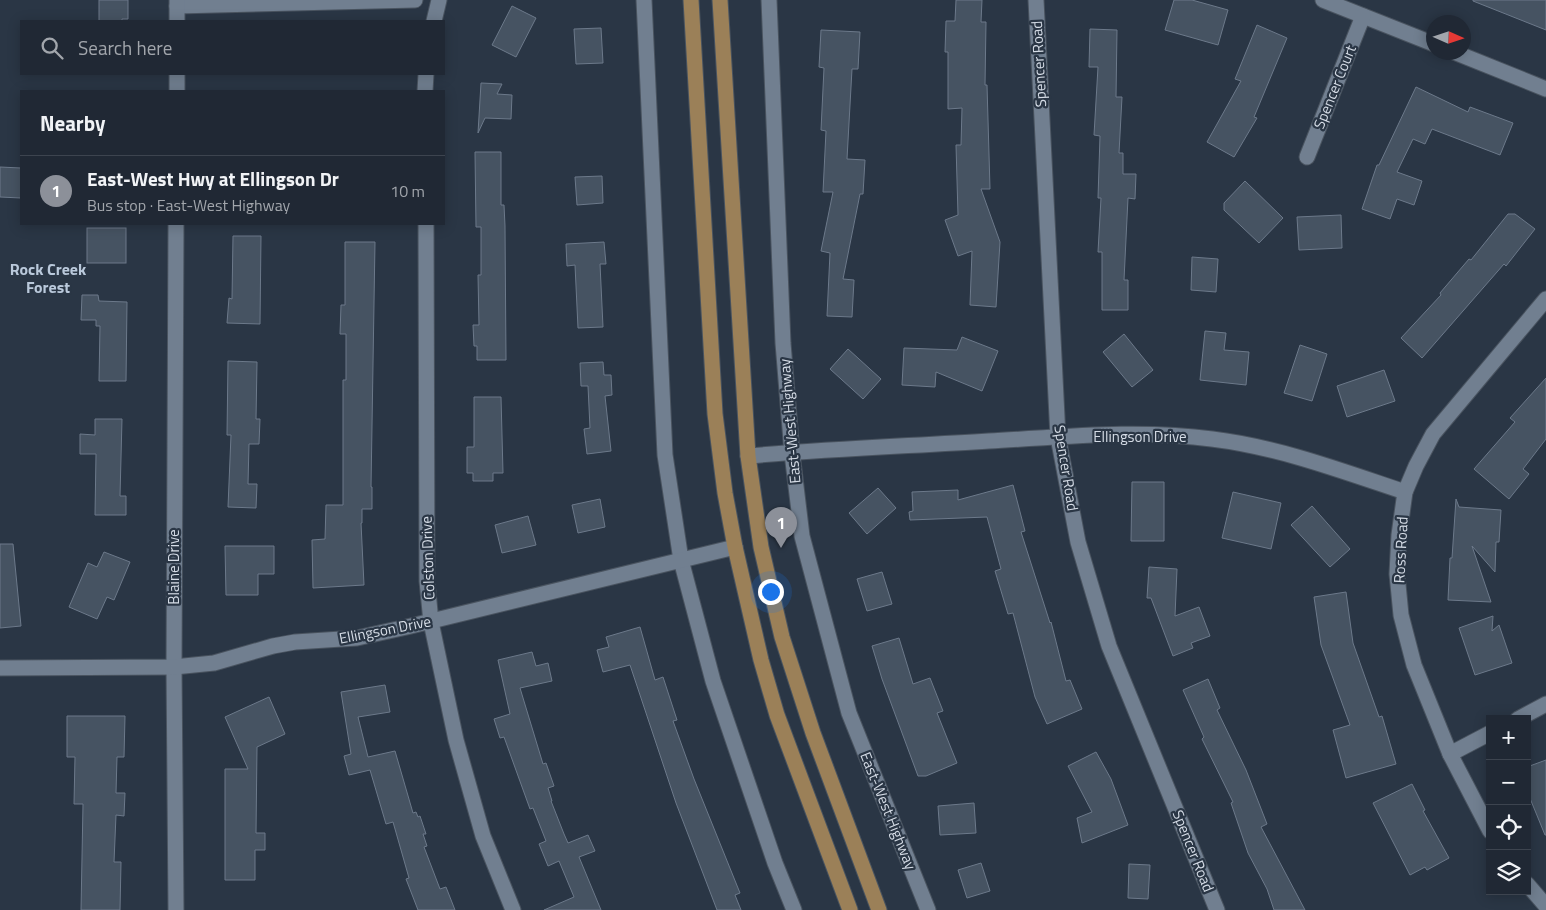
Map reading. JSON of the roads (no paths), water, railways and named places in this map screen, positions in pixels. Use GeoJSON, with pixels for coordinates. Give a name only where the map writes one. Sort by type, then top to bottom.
{"type":"FeatureCollection","features":[{"type":"Feature","properties":{"kind":"main road"},"geometry":{"type":"LineString","coordinates":[[691,0],[715,414],[725,493],[735,547],[777,715],[850,910]]}},
{"type":"Feature","properties":{"kind":"main road"},"geometry":{"type":"LineString","coordinates":[[720,0],[748,456],[761,547],[782,637],[813,734],[880,910]]}},
{"type":"Feature","properties":{"kind":"street"},"geometry":{"type":"LineString","coordinates":[[177,20],[177,3],[415,0]]}},
{"type":"Feature","properties":{"kind":"street"},"geometry":{"type":"LineString","coordinates":[[434,20],[439,0]]}},
{"type":"Feature","properties":{"kind":"street"},"geometry":{"type":"LineString","coordinates":[[644,0],[664,455],[681,560],[712,681],[775,864],[794,910]]}},
{"type":"Feature","properties":{"kind":"street","name":"East-West Highway"},"geometry":{"type":"LineString","coordinates":[[769,0],[783,343],[792,452],[802,536],[849,713],[928,910]]}},
{"type":"Feature","properties":{"kind":"street","name":"Spencer Road"},"geometry":{"type":"LineString","coordinates":[[1036,0],[1058,437],[1078,542],[1109,646],[1217,910]]}},
{"type":"Feature","properties":{"kind":"street"},"geometry":{"type":"LineString","coordinates":[[1323,0],[1426,41]]}},
{"type":"Feature","properties":{"kind":"street","name":"Spencer Court"},"geometry":{"type":"LineString","coordinates":[[1307,157],[1363,16]]}},
{"type":"Feature","properties":{"kind":"street"},"geometry":{"type":"LineString","coordinates":[[1471,59],[1546,89]]}},
{"type":"Feature","properties":{"kind":"street"},"geometry":{"type":"LineString","coordinates":[[176,90],[177,75]]}},
{"type":"Feature","properties":{"kind":"street"},"geometry":{"type":"LineString","coordinates":[[426,75],[426,90]]}},
{"type":"Feature","properties":{"kind":"street","name":"Blaine Drive"},"geometry":{"type":"LineString","coordinates":[[176,225],[174,667],[176,910]]}},
{"type":"Feature","properties":{"kind":"street","name":"Colston Drive"},"geometry":{"type":"LineString","coordinates":[[426,225],[427,581],[430,622],[458,750],[483,836],[512,910]]}},
{"type":"Feature","properties":{"kind":"street","name":"Ross Road"},"geometry":{"type":"LineString","coordinates":[[1486,823],[1450,754],[1414,665],[1401,615],[1397,574],[1398,535],[1405,492],[1433,434],[1546,298]]}},
{"type":"Feature","properties":{"kind":"street","name":"Ellingson Drive"},"geometry":{"type":"LineString","coordinates":[[748,456],[1058,437],[1162,434],[1213,439],[1261,448],[1314,462],[1405,492]]}},
{"type":"Feature","properties":{"kind":"street","name":"Ellingson Drive"},"geometry":{"type":"LineString","coordinates":[[0,668],[174,667],[214,663],[273,646],[295,642],[357,638],[430,622],[735,547]]}},
{"type":"Feature","properties":{"kind":"street"},"geometry":{"type":"LineString","coordinates":[[1525,715],[1546,704]]}},
{"type":"Feature","properties":{"kind":"street"},"geometry":{"type":"LineString","coordinates":[[1450,754],[1486,735]]}},
{"type":"Feature","properties":{"kind":"street"},"geometry":{"type":"LineString","coordinates":[[1531,889],[1546,906]]}},
{"type":"Feature","properties":{"kind":"place","name":"East-West Hwy at Ellingson Dr"},"geometry":{"type":"Point","coordinates":[781,548]}},
{"type":"Feature","properties":{"kind":"district","name":"Rock Creek Forest"},"geometry":{"type":"Point","coordinates":[48,278]}}]}
